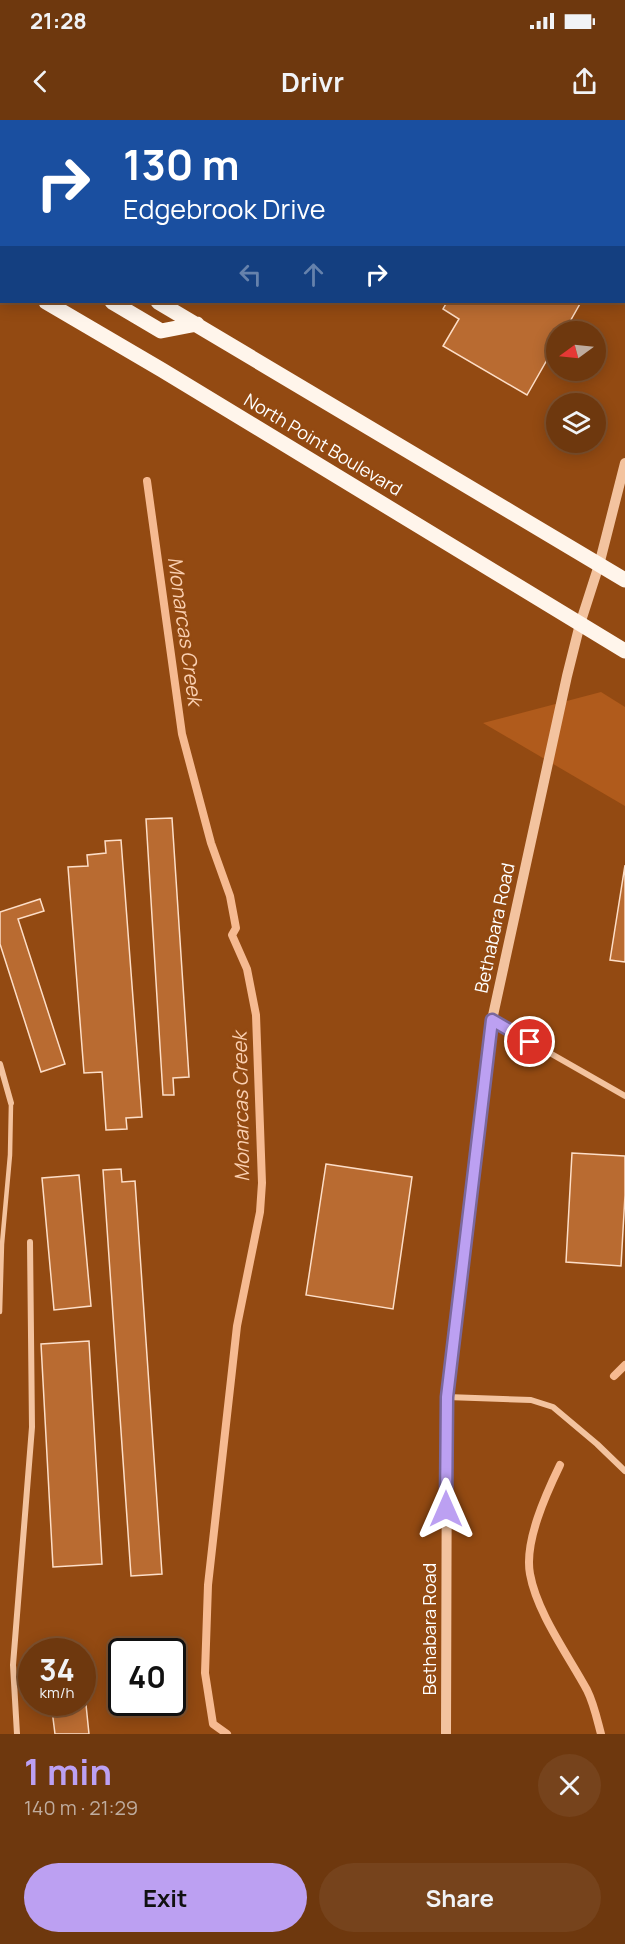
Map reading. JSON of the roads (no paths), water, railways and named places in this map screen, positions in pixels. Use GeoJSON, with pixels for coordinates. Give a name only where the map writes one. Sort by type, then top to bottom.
{"type":"FeatureCollection","features":[{"type":"Feature","properties":{"kind":"main road","name":"North Point Boulevard"},"geometry":{"type":"LineString","coordinates":[[48,303],[625,651]]}},
{"type":"Feature","properties":{"kind":"main road"},"geometry":{"type":"LineString","coordinates":[[114,303],[161,332],[197,324]]}},
{"type":"Feature","properties":{"kind":"main road"},"geometry":{"type":"LineString","coordinates":[[160,303],[625,580]]}},
{"type":"Feature","properties":{"kind":"street","name":"Bethabara Road"},"geometry":{"type":"LineString","coordinates":[[446,1734],[447,1397],[492,1020],[579,624],[598,565],[625,463]]}},
{"type":"Feature","properties":{"kind":"street"},"geometry":{"type":"LineString","coordinates":[[492,1020],[625,1096]]}},
{"type":"Feature","properties":{"kind":"street"},"geometry":{"type":"LineString","coordinates":[[0,1064],[11,1103]]}},
{"type":"Feature","properties":{"kind":"street"},"geometry":{"type":"LineString","coordinates":[[17,1734],[13,1665],[32,1427],[30,1242]]}},
{"type":"Feature","properties":{"kind":"street"},"geometry":{"type":"LineString","coordinates":[[447,1397],[495,1398],[543,1403],[553,1407],[625,1471]]}},
{"type":"Feature","properties":{"kind":"lane"},"geometry":{"type":"LineString","coordinates":[[0,1312],[11,1103]]}},
{"type":"Feature","properties":{"kind":"waterway","name":"Monarcas Creek"},"geometry":{"type":"LineString","coordinates":[[147,481],[182,734],[211,843],[230,896],[236,928],[232,935],[247,969],[256,1015],[262,1183],[260,1212],[237,1326],[208,1585],[205,1673],[213,1724],[227,1734]]}},
{"type":"Feature","properties":{"kind":"waterway"},"geometry":{"type":"LineString","coordinates":[[614,1376],[625,1365]]}},
{"type":"Feature","properties":{"kind":"waterway"},"geometry":{"type":"LineString","coordinates":[[560,1465],[533,1533],[529,1561],[530,1574],[546,1619],[587,1690],[601,1734]]}}]}
